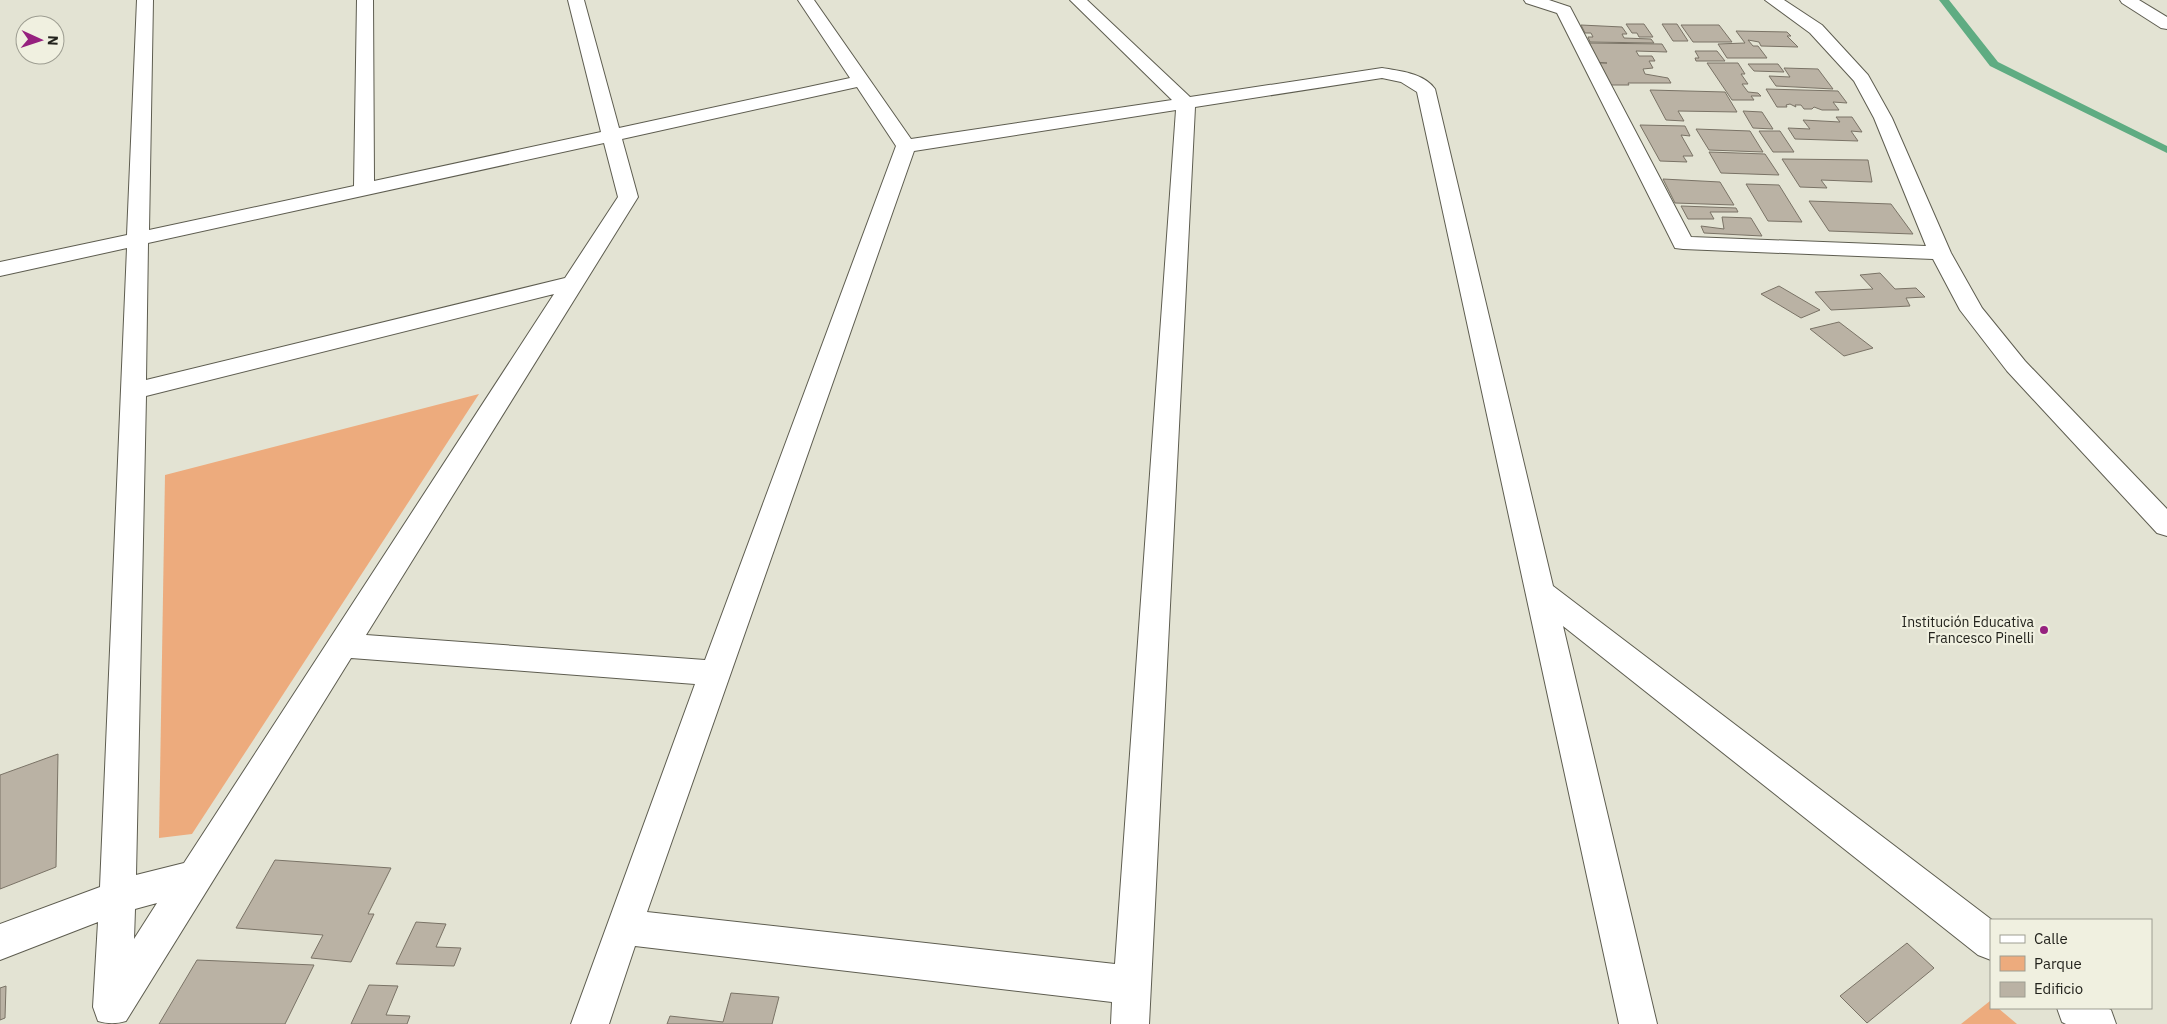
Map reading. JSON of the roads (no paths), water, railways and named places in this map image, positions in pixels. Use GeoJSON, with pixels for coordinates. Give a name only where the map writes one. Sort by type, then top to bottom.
{"type":"FeatureCollection","features":[{"type":"Feature","properties":{"kind":"street"},"geometry":{"type":"LineString","coordinates":[[112,1015],[118,897],[136,239],[145,0]]}},
{"type":"Feature","properties":{"kind":"street"},"geometry":{"type":"LineString","coordinates":[[364,189],[365,0]]}},
{"type":"Feature","properties":{"kind":"street"},"geometry":{"type":"LineString","coordinates":[[112,1015],[196,876],[628,197],[576,0]]}},
{"type":"Feature","properties":{"kind":"street"},"geometry":{"type":"LineString","coordinates":[[806,0],[906,146]]}},
{"type":"Feature","properties":{"kind":"street"},"geometry":{"type":"LineString","coordinates":[[1078,0],[1186,103],[1130,1024]]}},
{"type":"Feature","properties":{"kind":"street"},"geometry":{"type":"LineString","coordinates":[[1532,0],[1573,5],[1683,243],[1940,253]]}},
{"type":"Feature","properties":{"kind":"street"},"geometry":{"type":"LineString","coordinates":[[1773,0],[1816,29],[1862,79],[1883,118],[1940,253],[1972,310],[2016,366],[2167,526]]}},
{"type":"Feature","properties":{"kind":"street"},"geometry":{"type":"LineString","coordinates":[[2128,0],[2167,24]]}},
{"type":"Feature","properties":{"kind":"street"},"geometry":{"type":"LineString","coordinates":[[906,146],[1382,73],[1407,78],[1426,89],[1638,1024]]}},
{"type":"Feature","properties":{"kind":"street"},"geometry":{"type":"LineString","coordinates":[[0,269],[861,81]]}},
{"type":"Feature","properties":{"kind":"street"},"geometry":{"type":"LineString","coordinates":[[590,1024],[623,927],[906,146]]}},
{"type":"Feature","properties":{"kind":"street"},"geometry":{"type":"LineString","coordinates":[[132,391],[573,283]]}},
{"type":"Feature","properties":{"kind":"street"},"geometry":{"type":"LineString","coordinates":[[1540,592],[1990,941]]}},
{"type":"Feature","properties":{"kind":"street"},"geometry":{"type":"LineString","coordinates":[[342,645],[715,673]]}},
{"type":"Feature","properties":{"kind":"street"},"geometry":{"type":"LineString","coordinates":[[0,942],[118,897],[196,876]]}},
{"type":"Feature","properties":{"kind":"street"},"geometry":{"type":"LineString","coordinates":[[623,927],[1132,985]]}},
{"type":"Feature","properties":{"kind":"street"},"geometry":{"type":"LineString","coordinates":[[2077,1009],[2097,1024]]}},
{"type":"Feature","properties":{"kind":"waterway"},"geometry":{"type":"LineString","coordinates":[[1944,0],[1994,64],[2167,150]]}},
{"type":"Feature","properties":{"kind":"place","name":"Institución Educativa Francesco Pinelli"},"geometry":{"type":"Point","coordinates":[2044,630]}}]}
